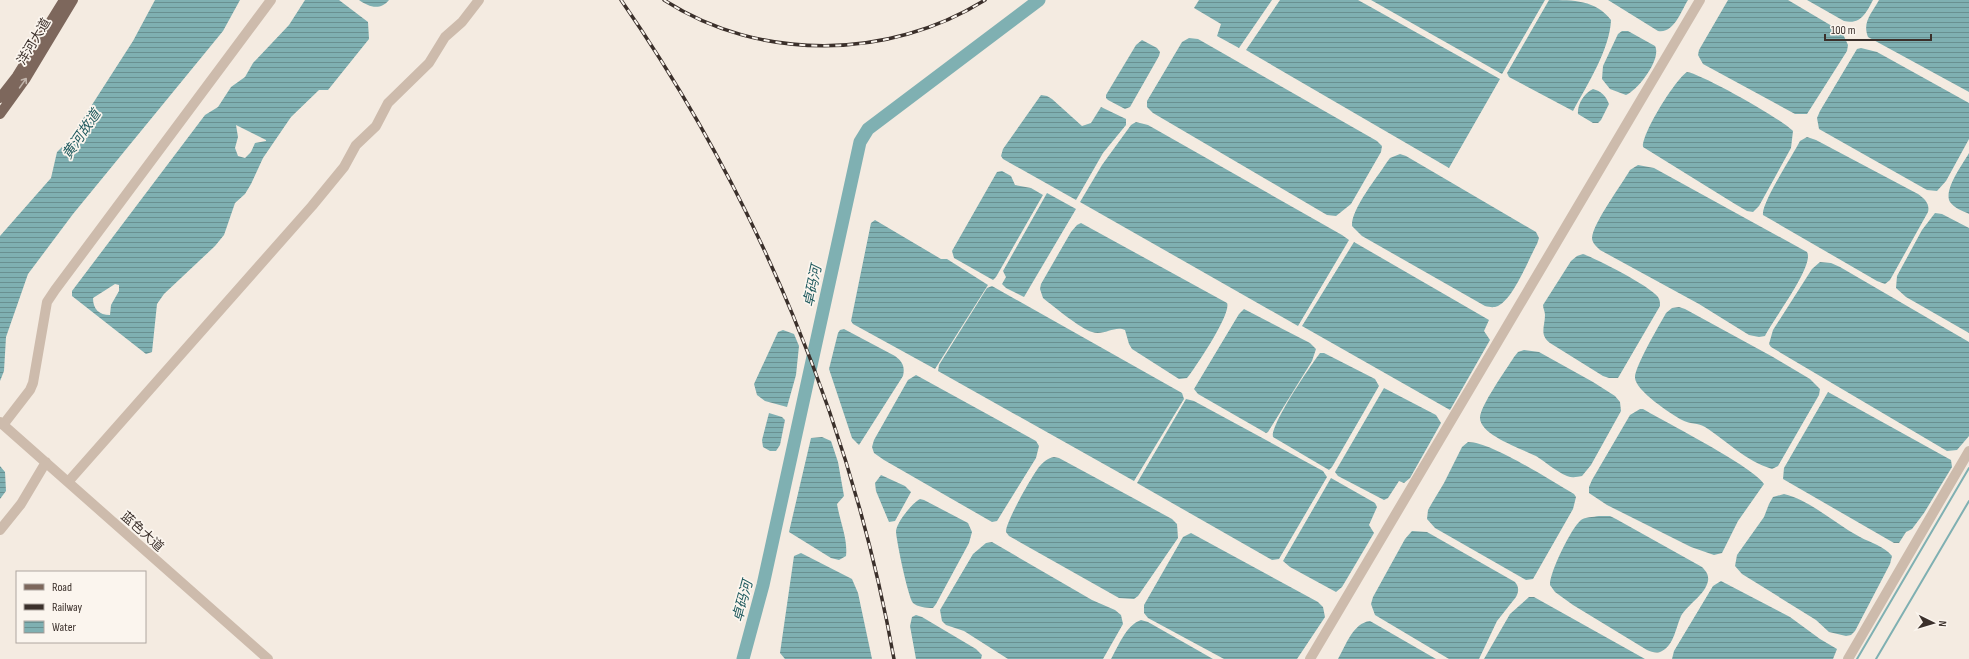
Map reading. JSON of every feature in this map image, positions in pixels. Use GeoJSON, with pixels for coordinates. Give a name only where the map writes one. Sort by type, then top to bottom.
{"type":"FeatureCollection","features":[{"type":"Feature","properties":{"kind":"main road","name":"洋河大道"},"geometry":{"type":"LineString","coordinates":[[0,98],[17,76],[64,0]]}},
{"type":"Feature","properties":{"kind":"main road","name":"洋河大道"},"geometry":{"type":"LineString","coordinates":[[0,114],[26,78],[74,0]]}},
{"type":"Feature","properties":{"kind":"street"},"geometry":{"type":"LineString","coordinates":[[1,423],[30,390],[47,302],[271,0]]}},
{"type":"Feature","properties":{"kind":"street"},"geometry":{"type":"LineString","coordinates":[[68,482],[312,206],[344,167],[356,145],[376,126],[388,103],[429,63],[445,36],[462,22],[479,0]]}},
{"type":"Feature","properties":{"kind":"street"},"geometry":{"type":"LineString","coordinates":[[1310,659],[1700,0]]}},
{"type":"Feature","properties":{"kind":"street","name":"蓝色大道"},"geometry":{"type":"LineString","coordinates":[[1,423],[268,659]]}},
{"type":"Feature","properties":{"kind":"street"},"geometry":{"type":"LineString","coordinates":[[1848,659],[1969,451]]}},
{"type":"Feature","properties":{"kind":"street"},"geometry":{"type":"LineString","coordinates":[[0,530],[21,504],[46,462]]}},
{"type":"Feature","properties":{"kind":"water","name":"黄河故道"},"geometry":{"type":"Polygon","coordinates":[[[155,0],[240,0],[223,31],[73,214],[28,274],[6,337],[4,371],[0,381],[0,236],[51,178],[57,152],[70,139],[133,41],[155,0]]]}},
{"type":"Feature","properties":{"kind":"water"},"geometry":{"type":"Polygon","coordinates":[[[305,0],[339,0],[368,22],[369,39],[328,90],[319,90],[291,117],[263,158],[245,194],[235,203],[224,235],[215,246],[164,294],[157,304],[152,352],[146,354],[72,296],[72,291],[205,115],[218,107],[231,87],[245,77],[253,63],[289,25],[305,0]],[[236,125],[238,137],[235,148],[238,156],[245,158],[251,152],[255,143],[266,140],[236,125]],[[115,284],[93,298],[95,308],[100,313],[110,315],[111,305],[119,291],[119,285],[115,284]]]}},
{"type":"Feature","properties":{"kind":"water"},"geometry":{"type":"Polygon","coordinates":[[[359,0],[389,0],[382,6],[374,7],[359,0]]]}},
{"type":"Feature","properties":{"kind":"water"},"geometry":{"type":"Polygon","coordinates":[[[1199,0],[1272,0],[1239,48],[1217,36],[1221,24],[1194,8],[1199,0]]]}},
{"type":"Feature","properties":{"kind":"water"},"geometry":{"type":"Polygon","coordinates":[[[1280,0],[1358,0],[1500,79],[1449,168],[1246,50],[1280,0]]]}},
{"type":"Feature","properties":{"kind":"water"},"geometry":{"type":"Polygon","coordinates":[[[1371,0],[1545,0],[1502,74],[1371,0]]]}},
{"type":"Feature","properties":{"kind":"water"},"geometry":{"type":"Polygon","coordinates":[[[1549,0],[1583,2],[1598,8],[1611,20],[1607,43],[1597,67],[1573,111],[1509,77],[1507,73],[1549,0]]]}},
{"type":"Feature","properties":{"kind":"water"},"geometry":{"type":"Polygon","coordinates":[[[1608,0],[1688,0],[1673,25],[1664,31],[1658,31],[1608,0]]]}},
{"type":"Feature","properties":{"kind":"water"},"geometry":{"type":"Polygon","coordinates":[[[1728,0],[1788,0],[1842,32],[1848,45],[1847,51],[1807,114],[1795,114],[1703,64],[1698,55],[1699,50],[1728,0]]]}},
{"type":"Feature","properties":{"kind":"water"},"geometry":{"type":"Polygon","coordinates":[[[1807,0],[1873,0],[1859,20],[1850,22],[1844,21],[1807,0]]]}},
{"type":"Feature","properties":{"kind":"water"},"geometry":{"type":"Polygon","coordinates":[[[1879,0],[1969,0],[1969,92],[1868,37],[1866,32],[1867,22],[1879,0]]]}},
{"type":"Feature","properties":{"kind":"water"},"geometry":{"type":"Polygon","coordinates":[[[1622,31],[1628,31],[1655,46],[1656,52],[1648,74],[1637,87],[1626,95],[1610,89],[1602,79],[1603,66],[1618,34],[1622,31]]]}},
{"type":"Feature","properties":{"kind":"water"},"geometry":{"type":"Polygon","coordinates":[[[1189,38],[1198,39],[1377,141],[1382,146],[1381,152],[1351,204],[1336,216],[1327,215],[1153,113],[1147,107],[1147,101],[1182,42],[1189,38]]]}},
{"type":"Feature","properties":{"kind":"water"},"geometry":{"type":"Polygon","coordinates":[[[1142,40],[1157,48],[1160,52],[1130,107],[1125,109],[1108,100],[1106,95],[1136,45],[1142,40]]]}},
{"type":"Feature","properties":{"kind":"water"},"geometry":{"type":"Polygon","coordinates":[[[1861,48],[1877,52],[1969,103],[1969,139],[1946,181],[1937,191],[1927,190],[1819,129],[1817,118],[1820,111],[1857,49],[1861,48]]]}},
{"type":"Feature","properties":{"kind":"water"},"geometry":{"type":"Polygon","coordinates":[[[1687,72],[1742,98],[1774,117],[1793,131],[1791,148],[1759,206],[1753,212],[1747,211],[1735,204],[1643,147],[1648,130],[1660,107],[1675,85],[1687,72]]]}},
{"type":"Feature","properties":{"kind":"water"},"geometry":{"type":"Polygon","coordinates":[[[1593,89],[1603,94],[1609,104],[1598,123],[1593,123],[1578,114],[1582,100],[1587,93],[1593,89]]]}},
{"type":"Feature","properties":{"kind":"water"},"geometry":{"type":"Polygon","coordinates":[[[1041,95],[1052,99],[1082,126],[1091,123],[1101,107],[1126,119],[1126,125],[1103,153],[1076,200],[1003,159],[1001,156],[1003,149],[1041,95]]]}},
{"type":"Feature","properties":{"kind":"water"},"geometry":{"type":"Polygon","coordinates":[[[1136,122],[1148,125],[1349,240],[1298,326],[1080,202],[1102,165],[1131,125],[1136,122]]]}},
{"type":"Feature","properties":{"kind":"water"},"geometry":{"type":"Polygon","coordinates":[[[1807,137],[1816,140],[1918,194],[1928,204],[1928,212],[1890,280],[1885,284],[1877,281],[1763,215],[1767,200],[1778,179],[1800,141],[1807,137]]]}},
{"type":"Feature","properties":{"kind":"water"},"geometry":{"type":"Polygon","coordinates":[[[1969,153],[1969,214],[1954,206],[1950,202],[1949,191],[1951,184],[1969,153]]]}},
{"type":"Feature","properties":{"kind":"water"},"geometry":{"type":"Polygon","coordinates":[[[1400,154],[1406,156],[1536,232],[1539,238],[1537,244],[1515,287],[1504,302],[1498,306],[1485,306],[1362,236],[1352,226],[1356,211],[1365,194],[1390,158],[1400,154]]]}},
{"type":"Feature","properties":{"kind":"water"},"geometry":{"type":"Polygon","coordinates":[[[1638,165],[1654,168],[1807,252],[1808,259],[1799,280],[1765,336],[1759,337],[1749,335],[1699,304],[1600,250],[1595,245],[1592,238],[1597,223],[1630,170],[1638,165]]]}},
{"type":"Feature","properties":{"kind":"water"},"geometry":{"type":"Polygon","coordinates":[[[1002,171],[1011,176],[1015,185],[1031,188],[1043,195],[993,280],[954,258],[952,251],[997,172],[1002,171]]]}},
{"type":"Feature","properties":{"kind":"water"},"geometry":{"type":"Polygon","coordinates":[[[1047,193],[1076,209],[1024,297],[1006,288],[1002,284],[1006,277],[1003,271],[1047,193]]]}},
{"type":"Feature","properties":{"kind":"water"},"geometry":{"type":"Polygon","coordinates":[[[1935,213],[1942,214],[1969,228],[1969,333],[1906,297],[1896,288],[1897,276],[1922,230],[1935,213]]]}},
{"type":"Feature","properties":{"kind":"water"},"geometry":{"type":"Polygon","coordinates":[[[875,220],[941,259],[947,259],[988,285],[935,369],[853,324],[851,321],[871,223],[875,220]]]}},
{"type":"Feature","properties":{"kind":"water"},"geometry":{"type":"Polygon","coordinates":[[[1081,223],[1227,303],[1227,309],[1219,328],[1187,378],[1179,379],[1132,349],[1125,330],[1117,329],[1101,333],[1092,332],[1074,322],[1043,298],[1040,289],[1041,284],[1071,232],[1081,223]]]}},
{"type":"Feature","properties":{"kind":"water"},"geometry":{"type":"Polygon","coordinates":[[[1354,242],[1489,320],[1484,331],[1490,340],[1450,410],[1302,326],[1354,242]]]}},
{"type":"Feature","properties":{"kind":"water"},"geometry":{"type":"Polygon","coordinates":[[[1583,254],[1600,261],[1645,286],[1660,300],[1660,306],[1618,378],[1603,376],[1550,343],[1544,334],[1543,330],[1545,315],[1543,305],[1571,261],[1577,256],[1583,254]]]}},
{"type":"Feature","properties":{"kind":"water"},"geometry":{"type":"Polygon","coordinates":[[[1820,262],[1831,263],[1840,267],[1969,342],[1969,436],[1957,450],[1947,451],[1771,347],[1769,344],[1773,330],[1812,269],[1820,262]]]}},
{"type":"Feature","properties":{"kind":"water"},"geometry":{"type":"Polygon","coordinates":[[[992,286],[1182,393],[1184,399],[1134,481],[938,371],[939,365],[987,288],[992,286]]]}},
{"type":"Feature","properties":{"kind":"water"},"geometry":{"type":"Polygon","coordinates":[[[1679,307],[1773,357],[1810,379],[1820,389],[1819,395],[1778,466],[1772,469],[1763,466],[1745,456],[1705,427],[1677,417],[1655,402],[1641,389],[1637,383],[1635,378],[1636,373],[1653,336],[1666,313],[1672,308],[1679,307]]]}},
{"type":"Feature","properties":{"kind":"water"},"geometry":{"type":"Polygon","coordinates":[[[1244,309],[1310,343],[1316,349],[1312,361],[1266,433],[1198,394],[1194,389],[1239,314],[1244,309]]]}},
{"type":"Feature","properties":{"kind":"water"},"geometry":{"type":"Polygon","coordinates":[[[844,329],[895,356],[902,363],[904,370],[903,376],[859,445],[852,438],[829,369],[838,333],[840,330],[844,329]]]}},
{"type":"Feature","properties":{"kind":"water"},"geometry":{"type":"Polygon","coordinates":[[[783,330],[794,334],[799,346],[796,375],[787,407],[765,401],[757,395],[754,384],[778,332],[783,330]]]}},
{"type":"Feature","properties":{"kind":"water"},"geometry":{"type":"Polygon","coordinates":[[[1524,350],[1539,352],[1593,382],[1615,396],[1620,402],[1621,411],[1591,465],[1582,476],[1571,477],[1563,474],[1536,456],[1494,436],[1482,424],[1480,418],[1484,405],[1514,357],[1518,352],[1524,350]]]}},
{"type":"Feature","properties":{"kind":"water"},"geometry":{"type":"Polygon","coordinates":[[[1320,353],[1324,353],[1375,379],[1379,386],[1329,470],[1273,437],[1274,430],[1284,408],[1320,353]]]}},
{"type":"Feature","properties":{"kind":"water"},"geometry":{"type":"Polygon","coordinates":[[[916,375],[1036,441],[1039,446],[1036,458],[997,521],[992,522],[874,453],[872,447],[874,440],[908,380],[916,375]]]}},
{"type":"Feature","properties":{"kind":"water"},"geometry":{"type":"Polygon","coordinates":[[[1384,388],[1436,415],[1441,423],[1410,478],[1404,483],[1399,481],[1388,498],[1384,500],[1338,476],[1335,472],[1384,388]]]}},
{"type":"Feature","properties":{"kind":"water"},"geometry":{"type":"Polygon","coordinates":[[[1828,392],[1951,460],[1952,467],[1924,513],[1912,529],[1906,532],[1899,543],[1894,543],[1783,479],[1784,468],[1828,392]]]}},
{"type":"Feature","properties":{"kind":"water"},"geometry":{"type":"Polygon","coordinates":[[[1186,399],[1194,401],[1323,471],[1327,477],[1279,559],[1272,560],[1137,483],[1186,399]]]}},
{"type":"Feature","properties":{"kind":"water"},"geometry":{"type":"Polygon","coordinates":[[[1640,409],[1643,409],[1727,456],[1757,476],[1764,484],[1738,521],[1722,553],[1714,555],[1691,547],[1607,505],[1589,493],[1589,487],[1592,480],[1630,415],[1640,409]]]}},
{"type":"Feature","properties":{"kind":"water"},"geometry":{"type":"Polygon","coordinates":[[[769,413],[782,417],[785,420],[780,445],[776,451],[770,451],[763,447],[762,440],[769,413]]]}},
{"type":"Feature","properties":{"kind":"water"},"geometry":{"type":"Polygon","coordinates":[[[822,437],[831,441],[838,462],[844,496],[837,504],[845,537],[846,556],[839,560],[831,558],[789,532],[811,438],[822,437]]]}},
{"type":"Feature","properties":{"kind":"water"},"geometry":{"type":"Polygon","coordinates":[[[1468,442],[1491,448],[1506,455],[1574,494],[1576,497],[1573,509],[1533,579],[1526,580],[1435,528],[1427,519],[1428,510],[1444,483],[1462,447],[1468,442]]]}},
{"type":"Feature","properties":{"kind":"water"},"geometry":{"type":"Polygon","coordinates":[[[1050,458],[1059,458],[1172,519],[1177,524],[1178,538],[1138,596],[1134,599],[1119,598],[1009,536],[1006,532],[1014,510],[1039,467],[1050,458]]]}},
{"type":"Feature","properties":{"kind":"water"},"geometry":{"type":"Polygon","coordinates":[[[0,466],[5,472],[6,491],[0,499],[0,466]]]}},
{"type":"Feature","properties":{"kind":"water"},"geometry":{"type":"Polygon","coordinates":[[[881,475],[905,486],[911,492],[895,521],[889,522],[876,491],[875,483],[881,475]]]}},
{"type":"Feature","properties":{"kind":"water"},"geometry":{"type":"Polygon","coordinates":[[[1331,478],[1375,503],[1377,507],[1369,525],[1374,533],[1342,587],[1336,592],[1290,567],[1283,561],[1331,478]]]}},
{"type":"Feature","properties":{"kind":"water"},"geometry":{"type":"Polygon","coordinates":[[[1784,494],[1794,497],[1814,507],[1851,532],[1881,547],[1892,556],[1890,564],[1855,631],[1851,635],[1846,636],[1829,632],[1816,620],[1742,574],[1735,566],[1737,555],[1764,517],[1773,497],[1784,494]]]}},
{"type":"Feature","properties":{"kind":"water"},"geometry":{"type":"Polygon","coordinates":[[[920,499],[968,523],[972,532],[969,543],[933,608],[915,604],[911,599],[905,580],[896,531],[905,513],[920,499]]]}},
{"type":"Feature","properties":{"kind":"water"},"geometry":{"type":"Polygon","coordinates":[[[1599,516],[1610,516],[1616,519],[1702,567],[1707,573],[1708,581],[1704,591],[1681,616],[1672,640],[1666,648],[1660,652],[1647,650],[1573,605],[1555,592],[1550,585],[1553,571],[1572,532],[1581,520],[1599,516]]]}},
{"type":"Feature","properties":{"kind":"water"},"geometry":{"type":"Polygon","coordinates":[[[1412,531],[1427,532],[1515,582],[1518,587],[1516,597],[1497,621],[1479,659],[1449,659],[1375,615],[1371,604],[1373,597],[1405,539],[1412,531]]]}},
{"type":"Feature","properties":{"kind":"water"},"geometry":{"type":"Polygon","coordinates":[[[1191,533],[1318,602],[1323,607],[1325,617],[1297,659],[1224,659],[1148,618],[1144,613],[1144,605],[1183,537],[1191,533]]]}},
{"type":"Feature","properties":{"kind":"water"},"geometry":{"type":"Polygon","coordinates":[[[992,542],[1092,600],[1115,610],[1121,615],[1123,624],[1103,659],[1008,659],[964,631],[946,625],[942,621],[940,610],[973,554],[986,543],[992,542]]]}},
{"type":"Feature","properties":{"kind":"water"},"geometry":{"type":"Polygon","coordinates":[[[801,553],[852,579],[858,593],[872,659],[785,659],[780,653],[794,556],[801,553]]]}},
{"type":"Feature","properties":{"kind":"water"},"geometry":{"type":"Polygon","coordinates":[[[1721,581],[1790,617],[1820,639],[1837,649],[1833,659],[1672,659],[1674,651],[1713,586],[1721,581]]]}},
{"type":"Feature","properties":{"kind":"water"},"geometry":{"type":"Polygon","coordinates":[[[1529,597],[1534,597],[1645,659],[1484,659],[1510,614],[1529,597]]]}},
{"type":"Feature","properties":{"kind":"water"},"geometry":{"type":"Polygon","coordinates":[[[916,615],[922,617],[976,649],[982,655],[981,659],[916,659],[910,626],[912,617],[916,615]]]}},
{"type":"Feature","properties":{"kind":"water"},"geometry":{"type":"Polygon","coordinates":[[[1141,620],[1148,622],[1213,659],[1111,659],[1127,631],[1141,620]]]}},
{"type":"Feature","properties":{"kind":"water"},"geometry":{"type":"Polygon","coordinates":[[[1370,621],[1436,659],[1338,659],[1347,641],[1355,630],[1364,623],[1370,621]]]}},
{"type":"Feature","properties":{"kind":"waterway","name":"卓码河"},"geometry":{"type":"LineString","coordinates":[[743,659],[763,585],[860,142],[868,129],[1039,0]]}},
{"type":"Feature","properties":{"kind":"waterway"},"geometry":{"type":"LineString","coordinates":[[1857,659],[1969,468]]}},
{"type":"Feature","properties":{"kind":"waterway"},"geometry":{"type":"LineString","coordinates":[[1876,659],[1969,501]]}},
{"type":"Feature","properties":{"kind":"railway"},"geometry":{"type":"LineString","coordinates":[[621,0],[670,75],[715,153],[756,233],[793,315],[825,399],[853,484],[876,571],[894,659]]}},
{"type":"Feature","properties":{"kind":"railway"},"geometry":{"type":"LineString","coordinates":[[664,0],[701,20],[741,35],[782,43],[824,46],[867,43],[908,34],[948,20],[985,0]]}}]}
